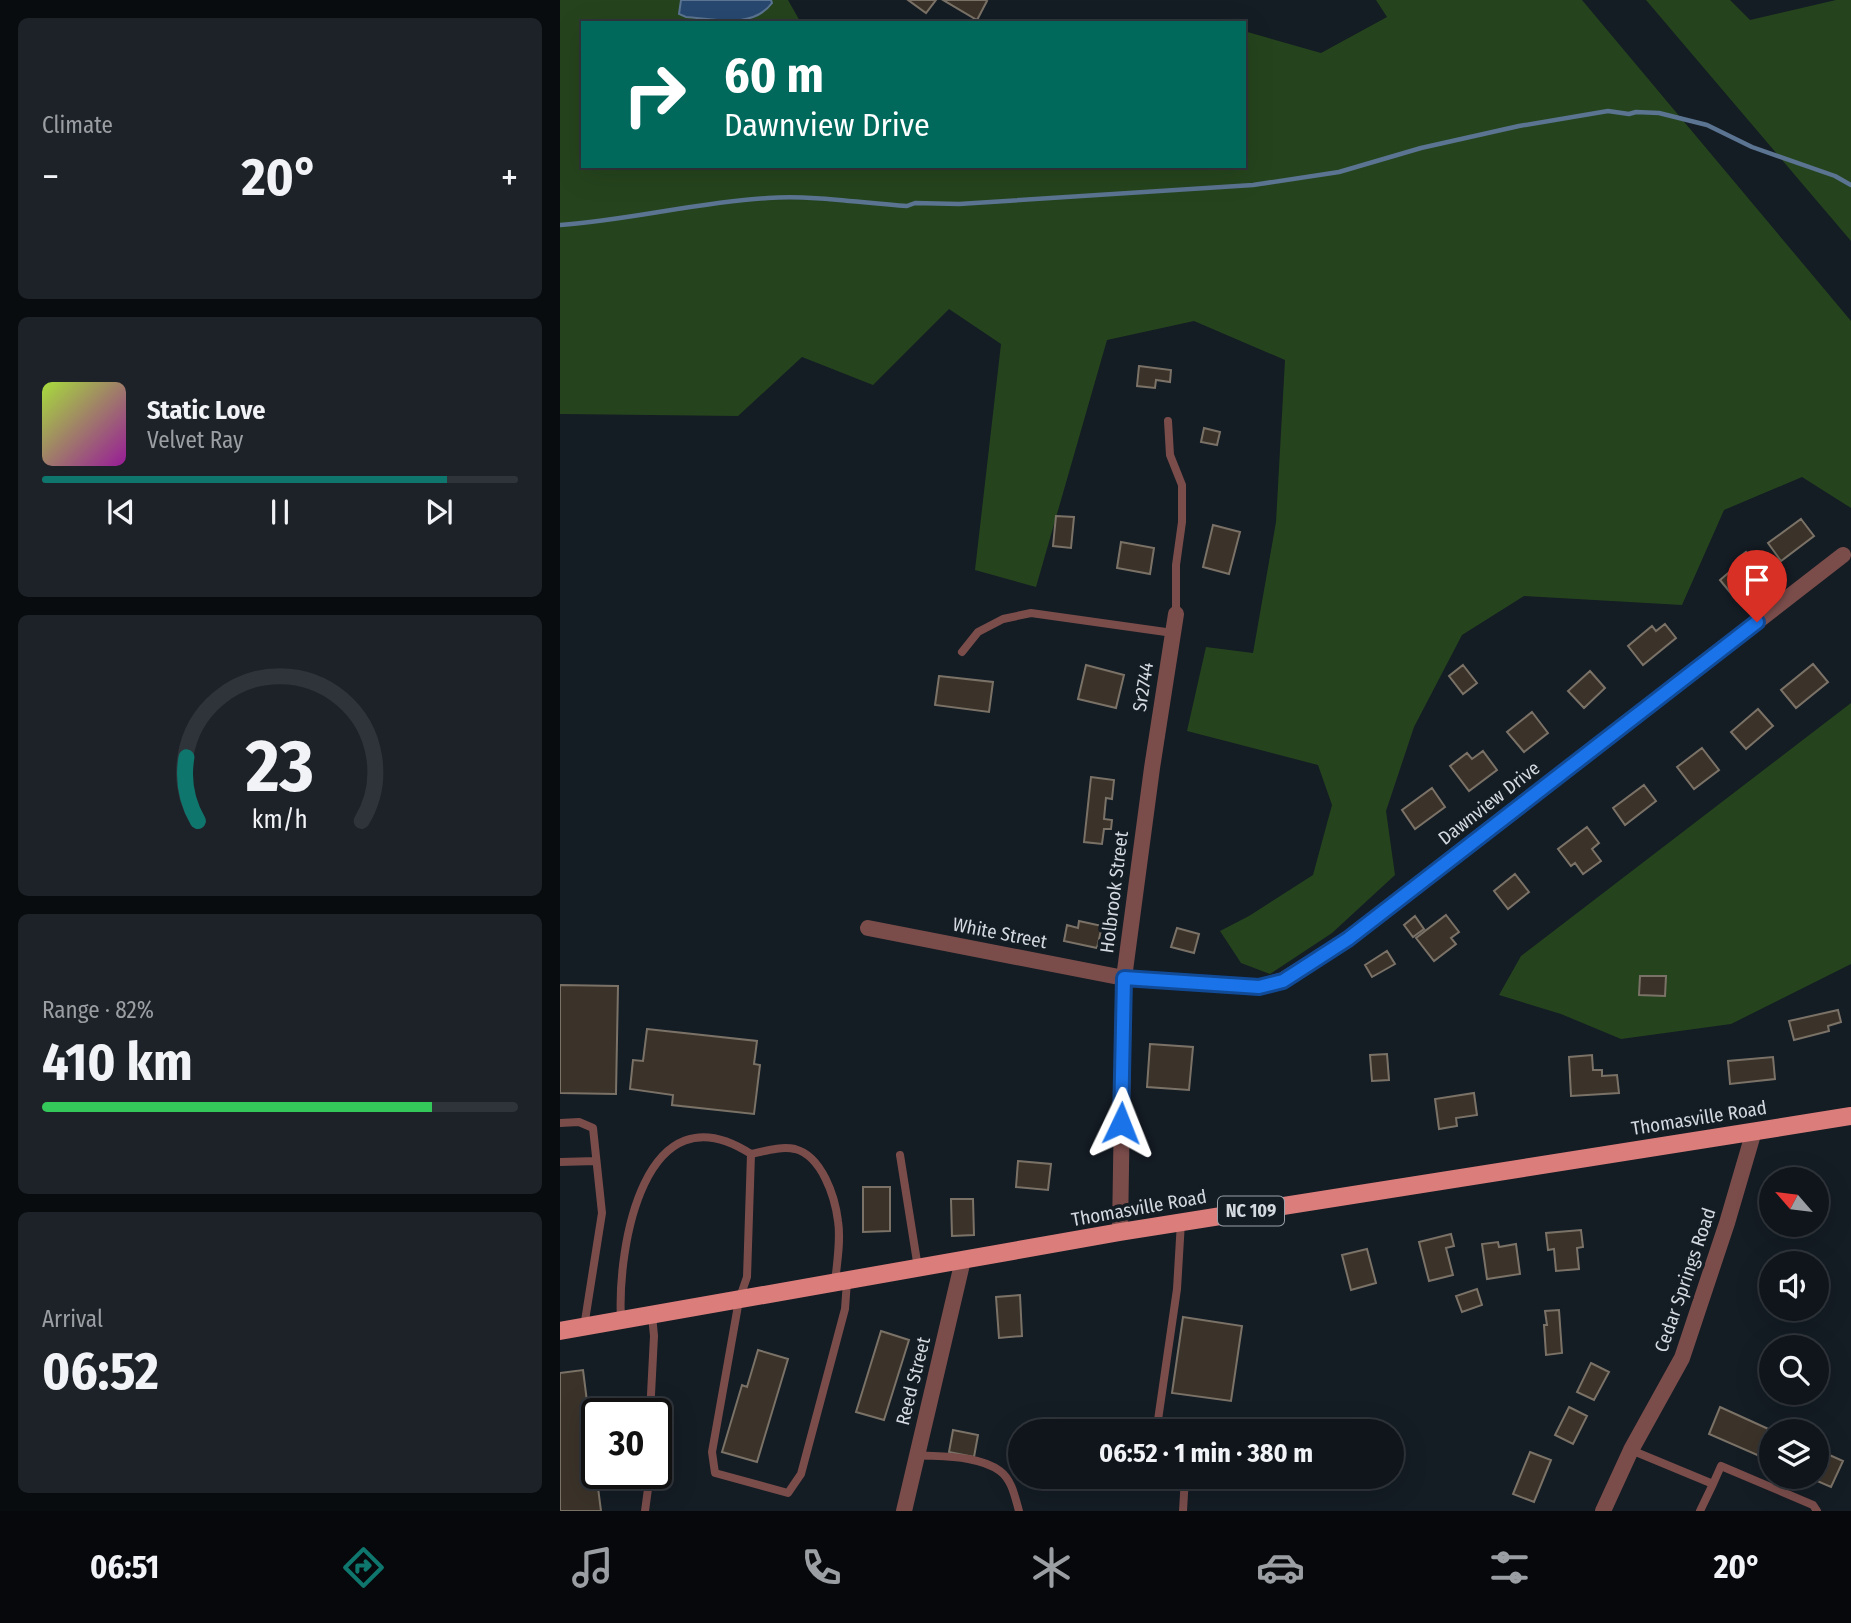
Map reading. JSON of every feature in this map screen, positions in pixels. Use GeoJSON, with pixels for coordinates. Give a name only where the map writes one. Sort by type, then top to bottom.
{"type":"FeatureCollection","features":[{"type":"Feature","properties":{"kind":"main road","name":"Thomasville Road"},"geometry":{"type":"LineString","coordinates":[[560,1331],[1120,1231],[1851,1116]]}},
{"type":"Feature","properties":{"kind":"street","name":"Dawnview Drive"},"geometry":{"type":"LineString","coordinates":[[1124,978],[1259,987],[1283,981],[1348,939],[1843,555]]}},
{"type":"Feature","properties":{"kind":"street","name":"Sr2744"},"geometry":{"type":"LineString","coordinates":[[1152,768],[1176,614]]}},
{"type":"Feature","properties":{"kind":"street","name":"Holbrook Street"},"geometry":{"type":"LineString","coordinates":[[1120,1231],[1124,978],[1152,768]]}},
{"type":"Feature","properties":{"kind":"street","name":"White Street"},"geometry":{"type":"LineString","coordinates":[[868,929],[1124,978]]}},
{"type":"Feature","properties":{"kind":"street","name":"Cedar Springs Road"},"geometry":{"type":"LineString","coordinates":[[1603,1511],[1631,1450],[1682,1358],[1754,1131]]}},
{"type":"Feature","properties":{"kind":"street","name":"Reed Street"},"geometry":{"type":"LineString","coordinates":[[905,1511],[963,1261]]}},
{"type":"Feature","properties":{"kind":"lane"},"geometry":{"type":"LineString","coordinates":[[1168,421],[1170,455],[1182,485],[1182,522],[1176,565],[1176,614]]}},
{"type":"Feature","properties":{"kind":"lane"},"geometry":{"type":"LineString","coordinates":[[962,652],[978,632],[1003,618],[1031,614],[1173,633]]}},
{"type":"Feature","properties":{"kind":"lane"},"geometry":{"type":"LineString","coordinates":[[560,1123],[579,1122],[593,1128],[602,1213],[584,1327]]}},
{"type":"Feature","properties":{"kind":"lane"},"geometry":{"type":"LineString","coordinates":[[621,1320],[620,1292],[630,1224],[649,1173],[662,1155],[684,1139],[710,1136],[733,1142],[751,1154],[796,1149],[814,1161],[830,1188],[839,1223],[845,1310],[801,1474],[788,1493],[715,1473],[712,1452],[739,1300],[747,1277],[751,1154]]}},
{"type":"Feature","properties":{"kind":"lane"},"geometry":{"type":"LineString","coordinates":[[900,1155],[918,1269]]}},
{"type":"Feature","properties":{"kind":"lane"},"geometry":{"type":"LineString","coordinates":[[560,1162],[596,1161]]}},
{"type":"Feature","properties":{"kind":"lane"},"geometry":{"type":"LineString","coordinates":[[1158,1419],[1177,1289],[1181,1222]]}},
{"type":"Feature","properties":{"kind":"lane"},"geometry":{"type":"LineString","coordinates":[[651,1398],[654,1336],[652,1315]]}},
{"type":"Feature","properties":{"kind":"lane"},"geometry":{"type":"LineString","coordinates":[[1631,1450],[1713,1484]]}},
{"type":"Feature","properties":{"kind":"lane"},"geometry":{"type":"LineString","coordinates":[[916,1455],[971,1461],[999,1471],[1012,1488],[1018,1511]]}},
{"type":"Feature","properties":{"kind":"lane"},"geometry":{"type":"LineString","coordinates":[[1700,1511],[1721,1466],[1812,1505],[1817,1511]]}},
{"type":"Feature","properties":{"kind":"lane"},"geometry":{"type":"LineString","coordinates":[[645,1511],[648,1489]]}},
{"type":"Feature","properties":{"kind":"lane"},"geometry":{"type":"LineString","coordinates":[[1183,1511],[1184,1489]]}},
{"type":"Feature","properties":{"kind":"green space"},"geometry":{"type":"Polygon","coordinates":[[[560,0],[788,0],[800,21],[581,21],[581,168],[1246,168],[1246,32],[1321,53],[1387,17],[1376,0],[1582,0],[1851,321],[1851,508],[1802,477],[1724,510],[1682,605],[1524,596],[1462,635],[1414,727],[1386,811],[1395,875],[1332,933],[1270,974],[1241,963],[1220,931],[1249,916],[1313,875],[1332,805],[1318,765],[1187,731],[1206,647],[1253,653],[1276,522],[1285,360],[1194,321],[1107,340],[1036,587],[975,570],[1001,344],[949,309],[873,385],[802,357],[738,416],[560,414],[560,0]]]}},
{"type":"Feature","properties":{"kind":"green space"},"geometry":{"type":"Polygon","coordinates":[[[1646,0],[1730,0],[1750,20],[1836,0],[1851,0],[1851,241],[1646,0]]]}},
{"type":"Feature","properties":{"kind":"green space"},"geometry":{"type":"Polygon","coordinates":[[[1851,703],[1851,964],[1731,1024],[1621,1039],[1561,1014],[1499,995],[1521,956],[1851,703]]]}},
{"type":"Feature","properties":{"kind":"water"},"geometry":{"type":"Polygon","coordinates":[[[681,0],[771,0],[772,3],[755,16],[721,20],[679,14],[681,0]]]}},
{"type":"Feature","properties":{"kind":"building"},"geometry":{"type":"Polygon","coordinates":[[[908,0],[936,0],[926,13],[908,0]]]}},
{"type":"Feature","properties":{"kind":"building"},"geometry":{"type":"Polygon","coordinates":[[[943,0],[985,0],[987,1],[977,20],[943,0]]]}},
{"type":"Feature","properties":{"kind":"building"},"geometry":{"type":"Polygon","coordinates":[[[1139,366],[1171,370],[1170,382],[1156,380],[1155,388],[1137,386],[1139,366]]]}},
{"type":"Feature","properties":{"kind":"building"},"geometry":{"type":"Polygon","coordinates":[[[1204,428],[1220,432],[1217,445],[1201,442],[1204,428]]]}},
{"type":"Feature","properties":{"kind":"building"},"geometry":{"type":"Polygon","coordinates":[[[1056,516],[1074,517],[1071,548],[1053,546],[1056,516]]]}},
{"type":"Feature","properties":{"kind":"building"},"geometry":{"type":"Polygon","coordinates":[[[1801,519],[1814,536],[1781,561],[1768,543],[1801,519]]]}},
{"type":"Feature","properties":{"kind":"building"},"geometry":{"type":"Polygon","coordinates":[[[1213,525],[1240,532],[1229,574],[1203,567],[1213,525]]]}},
{"type":"Feature","properties":{"kind":"building"},"geometry":{"type":"Polygon","coordinates":[[[1121,542],[1154,548],[1150,574],[1117,568],[1121,542]]]}},
{"type":"Feature","properties":{"kind":"building"},"geometry":{"type":"Polygon","coordinates":[[[1746,552],[1763,573],[1734,597],[1720,580],[1741,562],[1738,558],[1746,552]]]}},
{"type":"Feature","properties":{"kind":"building"},"geometry":{"type":"Polygon","coordinates":[[[1665,624],[1676,638],[1643,665],[1628,646],[1652,626],[1656,631],[1665,624]]]}},
{"type":"Feature","properties":{"kind":"building"},"geometry":{"type":"Polygon","coordinates":[[[1813,664],[1828,682],[1796,708],[1781,690],[1813,664]]]}},
{"type":"Feature","properties":{"kind":"building"},"geometry":{"type":"Polygon","coordinates":[[[1086,665],[1124,675],[1116,708],[1078,699],[1086,665]]]}},
{"type":"Feature","properties":{"kind":"building"},"geometry":{"type":"Polygon","coordinates":[[[1463,665],[1477,683],[1463,694],[1449,676],[1463,665]]]}},
{"type":"Feature","properties":{"kind":"building"},"geometry":{"type":"Polygon","coordinates":[[[1590,671],[1605,688],[1584,708],[1568,691],[1590,671]]]}},
{"type":"Feature","properties":{"kind":"building"},"geometry":{"type":"Polygon","coordinates":[[[939,676],[993,682],[989,712],[935,705],[939,676]]]}},
{"type":"Feature","properties":{"kind":"building"},"geometry":{"type":"Polygon","coordinates":[[[1758,709],[1773,726],[1746,749],[1731,732],[1758,709]]]}},
{"type":"Feature","properties":{"kind":"building"},"geometry":{"type":"Polygon","coordinates":[[[1532,712],[1548,733],[1524,752],[1507,732],[1532,712]]]}},
{"type":"Feature","properties":{"kind":"building"},"geometry":{"type":"Polygon","coordinates":[[[1702,748],[1719,770],[1694,789],[1677,767],[1702,748]]]}},
{"type":"Feature","properties":{"kind":"building"},"geometry":{"type":"Polygon","coordinates":[[[1483,751],[1497,770],[1469,791],[1450,766],[1467,753],[1472,759],[1483,751]]]}},
{"type":"Feature","properties":{"kind":"building"},"geometry":{"type":"Polygon","coordinates":[[[1091,777],[1114,780],[1112,799],[1106,798],[1104,819],[1112,820],[1111,829],[1104,829],[1102,844],[1084,842],[1091,777]]]}},
{"type":"Feature","properties":{"kind":"building"},"geometry":{"type":"Polygon","coordinates":[[[1644,785],[1656,801],[1625,825],[1613,808],[1644,785]]]}},
{"type":"Feature","properties":{"kind":"building"},"geometry":{"type":"Polygon","coordinates":[[[1432,788],[1445,807],[1415,829],[1402,810],[1432,788]]]}},
{"type":"Feature","properties":{"kind":"building"},"geometry":{"type":"Polygon","coordinates":[[[1587,827],[1599,843],[1592,849],[1601,861],[1583,874],[1575,863],[1571,866],[1558,849],[1587,827]]]}},
{"type":"Feature","properties":{"kind":"building"},"geometry":{"type":"Polygon","coordinates":[[[1515,874],[1529,892],[1508,909],[1494,891],[1515,874]]]}},
{"type":"Feature","properties":{"kind":"building"},"geometry":{"type":"Polygon","coordinates":[[[1446,915],[1459,932],[1451,938],[1456,944],[1434,961],[1416,938],[1446,915]]]}},
{"type":"Feature","properties":{"kind":"building"},"geometry":{"type":"Polygon","coordinates":[[[1415,916],[1424,929],[1413,937],[1404,925],[1415,916]]]}},
{"type":"Feature","properties":{"kind":"building"},"geometry":{"type":"Polygon","coordinates":[[[1079,921],[1102,926],[1097,948],[1064,941],[1067,925],[1078,928],[1079,921]]]}},
{"type":"Feature","properties":{"kind":"building"},"geometry":{"type":"Polygon","coordinates":[[[1177,928],[1199,934],[1194,953],[1171,947],[1177,928]]]}},
{"type":"Feature","properties":{"kind":"building"},"geometry":{"type":"Polygon","coordinates":[[[1387,951],[1395,964],[1372,977],[1365,965],[1387,951]]]}},
{"type":"Feature","properties":{"kind":"building"},"geometry":{"type":"Polygon","coordinates":[[[1640,976],[1666,976],[1665,996],[1639,995],[1640,976]]]}},
{"type":"Feature","properties":{"kind":"building"},"geometry":{"type":"Polygon","coordinates":[[[560,985],[618,986],[616,1094],[560,1093],[560,985]]]}},
{"type":"Feature","properties":{"kind":"building"},"geometry":{"type":"Polygon","coordinates":[[[1838,1010],[1841,1022],[1828,1026],[1829,1031],[1794,1040],[1789,1021],[1838,1010]]]}},
{"type":"Feature","properties":{"kind":"building"},"geometry":{"type":"Polygon","coordinates":[[[647,1029],[757,1041],[754,1064],[760,1065],[754,1114],[672,1105],[673,1095],[630,1089],[633,1060],[643,1061],[647,1029]]]}},
{"type":"Feature","properties":{"kind":"building"},"geometry":{"type":"Polygon","coordinates":[[[1150,1044],[1193,1047],[1189,1090],[1147,1087],[1150,1044]]]}},
{"type":"Feature","properties":{"kind":"building"},"geometry":{"type":"Polygon","coordinates":[[[1387,1054],[1389,1080],[1372,1081],[1370,1055],[1387,1054]]]}},
{"type":"Feature","properties":{"kind":"building"},"geometry":{"type":"Polygon","coordinates":[[[1592,1055],[1593,1070],[1602,1070],[1602,1076],[1617,1075],[1619,1093],[1571,1096],[1569,1057],[1592,1055]]]}},
{"type":"Feature","properties":{"kind":"building"},"geometry":{"type":"Polygon","coordinates":[[[1773,1057],[1775,1079],[1730,1084],[1728,1061],[1773,1057]]]}},
{"type":"Feature","properties":{"kind":"building"},"geometry":{"type":"Polygon","coordinates":[[[1474,1093],[1477,1115],[1456,1118],[1457,1126],[1439,1129],[1435,1099],[1474,1093]]]}},
{"type":"Feature","properties":{"kind":"building"},"geometry":{"type":"Polygon","coordinates":[[[1018,1161],[1051,1164],[1048,1190],[1016,1187],[1018,1161]]]}},
{"type":"Feature","properties":{"kind":"building"},"geometry":{"type":"Polygon","coordinates":[[[863,1187],[890,1187],[890,1231],[863,1232],[863,1187]]]}},
{"type":"Feature","properties":{"kind":"building"},"geometry":{"type":"Polygon","coordinates":[[[951,1199],[973,1199],[974,1235],[952,1236],[951,1199]]]}},
{"type":"Feature","properties":{"kind":"building"},"geometry":{"type":"Polygon","coordinates":[[[1581,1230],[1583,1247],[1577,1248],[1579,1269],[1556,1271],[1554,1249],[1548,1250],[1546,1233],[1581,1230]]]}},
{"type":"Feature","properties":{"kind":"building"},"geometry":{"type":"Polygon","coordinates":[[[1451,1234],[1454,1246],[1446,1248],[1453,1275],[1429,1281],[1419,1242],[1451,1234]]]}},
{"type":"Feature","properties":{"kind":"building"},"geometry":{"type":"Polygon","coordinates":[[[1498,1242],[1499,1247],[1516,1244],[1520,1274],[1487,1279],[1482,1244],[1498,1242]]]}},
{"type":"Feature","properties":{"kind":"building"},"geometry":{"type":"Polygon","coordinates":[[[1367,1249],[1376,1283],[1351,1290],[1342,1255],[1367,1249]]]}},
{"type":"Feature","properties":{"kind":"building"},"geometry":{"type":"Polygon","coordinates":[[[1477,1289],[1482,1305],[1462,1312],[1456,1296],[1477,1289]]]}},
{"type":"Feature","properties":{"kind":"building"},"geometry":{"type":"Polygon","coordinates":[[[1020,1295],[1022,1336],[999,1338],[996,1297],[1020,1295]]]}},
{"type":"Feature","properties":{"kind":"building"},"geometry":{"type":"Polygon","coordinates":[[[1559,1310],[1562,1353],[1546,1355],[1545,1311],[1559,1310]]]}},
{"type":"Feature","properties":{"kind":"building"},"geometry":{"type":"Polygon","coordinates":[[[1183,1317],[1242,1326],[1231,1401],[1172,1393],[1183,1317]]]}},
{"type":"Feature","properties":{"kind":"building"},"geometry":{"type":"Polygon","coordinates":[[[881,1331],[909,1340],[884,1420],[856,1412],[881,1331]]]}},
{"type":"Feature","properties":{"kind":"building"},"geometry":{"type":"Polygon","coordinates":[[[758,1350],[788,1359],[757,1462],[722,1452],[742,1385],[747,1387],[758,1350]]]}},
{"type":"Feature","properties":{"kind":"building"},"geometry":{"type":"Polygon","coordinates":[[[1591,1363],[1609,1372],[1594,1400],[1577,1392],[1591,1363]]]}},
{"type":"Feature","properties":{"kind":"building"},"geometry":{"type":"Polygon","coordinates":[[[583,1370],[587,1398],[581,1398],[581,1489],[598,1489],[601,1511],[560,1511],[560,1373],[583,1370]]]}},
{"type":"Feature","properties":{"kind":"building"},"geometry":{"type":"Polygon","coordinates":[[[1569,1407],[1587,1416],[1573,1444],[1555,1435],[1569,1407]]]}},
{"type":"Feature","properties":{"kind":"building"},"geometry":{"type":"Polygon","coordinates":[[[1720,1407],[1759,1425],[1759,1456],[1709,1434],[1720,1407]]]}},
{"type":"Feature","properties":{"kind":"building"},"geometry":{"type":"Polygon","coordinates":[[[953,1430],[978,1435],[974,1457],[949,1452],[953,1430]]]}},
{"type":"Feature","properties":{"kind":"building"},"geometry":{"type":"Polygon","coordinates":[[[1530,1452],[1551,1460],[1534,1502],[1513,1494],[1530,1452]]]}},
{"type":"Feature","properties":{"kind":"building"},"geometry":{"type":"Polygon","coordinates":[[[1829,1455],[1843,1461],[1831,1487],[1829,1486],[1829,1455]]]}},
{"type":"Feature","properties":{"kind":"waterway"},"geometry":{"type":"LineString","coordinates":[[560,225],[768,198],[821,198],[907,206],[915,203],[959,204],[1253,185],[1339,172],[1421,148],[1519,126],[1608,111],[1629,114],[1659,113],[1707,125],[1752,147],[1835,176],[1851,185]]}},
{"type":"Feature","properties":{"kind":"route"},"geometry":{"type":"LineString","coordinates":[[1121,1123],[1124,978],[1259,987],[1283,981],[1348,939],[1757,622]]}}]}
